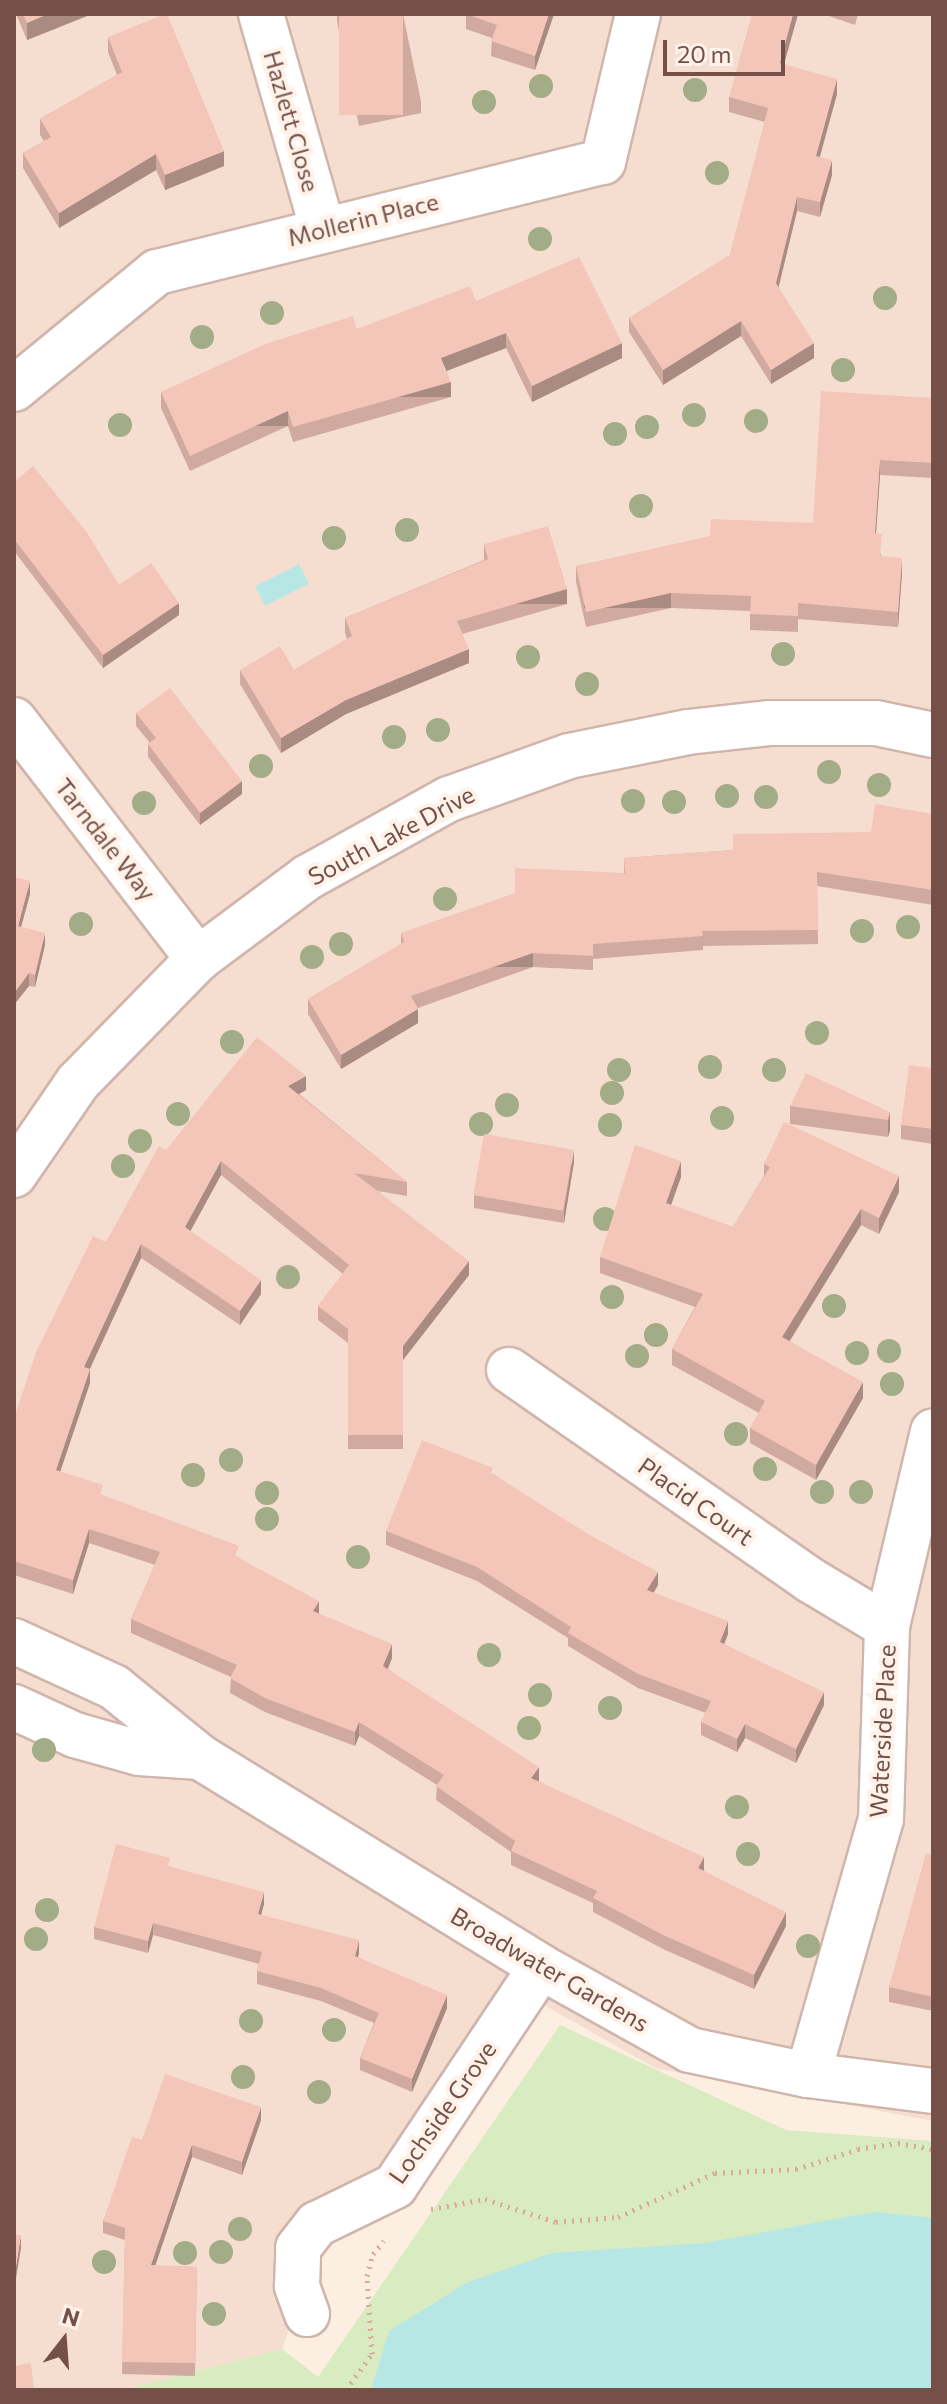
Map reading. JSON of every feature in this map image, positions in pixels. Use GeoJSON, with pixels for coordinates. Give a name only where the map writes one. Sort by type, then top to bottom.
{"type":"FeatureCollection","features":[{"type":"Feature","properties":{"kind":"street","name":"Hazlett Close"},"geometry":{"type":"LineString","coordinates":[[261,14],[322,227]]}},
{"type":"Feature","properties":{"kind":"street","name":"Mollerin Place"},"geometry":{"type":"LineString","coordinates":[[14,389],[157,272],[322,227],[603,162],[638,14]]}},
{"type":"Feature","properties":{"kind":"street","name":"Tarndale Way"},"geometry":{"type":"LineString","coordinates":[[14,720],[198,959]]}},
{"type":"Feature","properties":{"kind":"street","name":"South Lake Drive"},"geometry":{"type":"LineString","coordinates":[[14,1175],[78,1082],[198,959],[308,877],[449,799],[569,756],[688,732],[769,723],[876,723],[933,735]]}},
{"type":"Feature","properties":{"kind":"street","name":"Placid Court"},"geometry":{"type":"LineString","coordinates":[[509,1370],[810,1580],[887,1626]]}},
{"type":"Feature","properties":{"kind":"street","name":"Waterside Place"},"geometry":{"type":"LineString","coordinates":[[808,2075],[881,1819],[887,1626],[933,1431]]}},
{"type":"Feature","properties":{"kind":"street","name":"Broadwater Gardens"},"geometry":{"type":"LineString","coordinates":[[14,1641],[114,1687],[200,1757],[541,1967],[690,2050],[808,2075],[933,2091]]}},
{"type":"Feature","properties":{"kind":"street","name":"Broadwater Gardens"},"geometry":{"type":"LineString","coordinates":[[14,1707],[75,1735],[139,1753],[200,1757]]}},
{"type":"Feature","properties":{"kind":"street","name":"Lochside Grove"},"geometry":{"type":"LineString","coordinates":[[307,2314],[297,2286],[298,2248],[317,2224],[402,2200],[541,1967]]}},
{"type":"Feature","properties":{"kind":"path"},"geometry":{"type":"LineString","coordinates":[[346,2390],[372,2354],[367,2276],[373,2254],[402,2200],[485,2199],[556,2222],[618,2217],[715,2173],[796,2169],[858,2149],[898,2143],[933,2149]]}},
{"type":"Feature","properties":{"kind":"shaded area"},"geometry":{"type":"Polygon","coordinates":[[[14,14],[933,14],[933,2121],[655,2068],[544,2005],[392,2204],[324,2238],[282,2349],[122,2390],[14,2390],[14,14]]]}},
{"type":"Feature","properties":{"kind":"green space"},"geometry":{"type":"Polygon","coordinates":[[[560,2025],[786,2130],[933,2141],[933,2390],[122,2390],[282,2349],[318,2377],[560,2025]]]}},
{"type":"Feature","properties":{"kind":"water"},"geometry":{"type":"Polygon","coordinates":[[[299,564],[309,584],[265,606],[255,586],[299,564]]]}},
{"type":"Feature","properties":{"kind":"water"},"geometry":{"type":"Polygon","coordinates":[[[874,2212],[933,2218],[933,2390],[371,2390],[389,2331],[466,2283],[552,2253],[705,2243],[874,2212]]]}},
{"type":"Feature","properties":{"kind":"building"},"geometry":{"type":"Polygon","coordinates":[[[23,14],[48,14],[27,23],[23,14]]]}},
{"type":"Feature","properties":{"kind":"building"},"geometry":{"type":"Polygon","coordinates":[[[165,14],[224,151],[165,175],[156,154],[59,213],[23,153],[51,137],[40,119],[122,72],[108,37],[165,14]]]}},
{"type":"Feature","properties":{"kind":"building"},"geometry":{"type":"Polygon","coordinates":[[[339,14],[403,14],[403,115],[339,115],[339,14]]]}},
{"type":"Feature","properties":{"kind":"building"},"geometry":{"type":"Polygon","coordinates":[[[466,14],[549,14],[535,56],[491,41],[497,25],[466,14]]]}},
{"type":"Feature","properties":{"kind":"building"},"geometry":{"type":"Polygon","coordinates":[[[752,14],[793,14],[780,63],[837,79],[816,156],[832,160],[820,202],[797,197],[776,283],[814,343],[771,370],[741,321],[663,370],[629,318],[730,255],[768,108],[729,97],[752,14]]]}},
{"type":"Feature","properties":{"kind":"building"},"geometry":{"type":"Polygon","coordinates":[[[579,257],[622,343],[532,386],[506,333],[441,358],[451,382],[293,427],[288,411],[190,456],[161,392],[265,344],[353,316],[357,329],[470,286],[476,301],[579,257]]]}},
{"type":"Feature","properties":{"kind":"building"},"geometry":{"type":"Polygon","coordinates":[[[821,391],[933,398],[933,463],[880,460],[875,533],[882,534],[880,556],[902,558],[898,612],[798,603],[798,616],[750,614],[751,596],[671,593],[586,612],[576,566],[710,536],[711,519],[813,523],[821,391]]]}},
{"type":"Feature","properties":{"kind":"building"},"geometry":{"type":"Polygon","coordinates":[[[33,466],[86,531],[119,585],[151,563],[179,603],[103,655],[14,539],[14,482],[33,466]]]}},
{"type":"Feature","properties":{"kind":"building"},"geometry":{"type":"Polygon","coordinates":[[[548,526],[567,589],[457,621],[469,649],[346,700],[281,738],[240,670],[280,646],[294,670],[352,636],[345,618],[488,559],[484,544],[548,526]]]}},
{"type":"Feature","properties":{"kind":"building"},"geometry":{"type":"Polygon","coordinates":[[[170,688],[242,781],[200,813],[148,744],[156,738],[136,713],[170,688]]]}},
{"type":"Feature","properties":{"kind":"building"},"geometry":{"type":"Polygon","coordinates":[[[875,804],[933,814],[933,890],[817,872],[818,930],[702,931],[703,936],[593,944],[593,956],[533,953],[411,996],[418,1009],[341,1055],[308,999],[404,942],[401,933],[515,893],[515,868],[625,873],[624,858],[733,850],[733,834],[871,832],[875,804]]]}},
{"type":"Feature","properties":{"kind":"building"},"geometry":{"type":"Polygon","coordinates":[[[14,877],[30,881],[18,926],[45,933],[35,975],[29,973],[14,993],[14,877]]]}},
{"type":"Feature","properties":{"kind":"building"},"geometry":{"type":"Polygon","coordinates":[[[257,1037],[306,1076],[288,1086],[407,1182],[354,1173],[469,1261],[403,1346],[403,1435],[348,1435],[348,1329],[318,1306],[349,1265],[221,1161],[185,1227],[261,1280],[240,1311],[141,1244],[84,1367],[90,1369],[56,1470],[103,1485],[100,1494],[239,1546],[235,1556],[319,1601],[313,1611],[392,1644],[383,1666],[539,1767],[531,1778],[704,1857],[698,1868],[786,1912],[754,1975],[663,1935],[593,1898],[597,1891],[511,1851],[515,1841],[436,1786],[444,1775],[359,1722],[355,1732],[265,1698],[230,1678],[237,1665],[131,1619],[160,1552],[89,1529],[73,1580],[14,1561],[14,1418],[37,1350],[93,1236],[106,1242],[159,1146],[166,1150],[257,1037]]]}},
{"type":"Feature","properties":{"kind":"building"},"geometry":{"type":"Polygon","coordinates":[[[909,1065],[933,1068],[933,1129],[901,1125],[909,1065]]]}},
{"type":"Feature","properties":{"kind":"building"},"geometry":{"type":"Polygon","coordinates":[[[806,1073],[890,1112],[888,1120],[790,1106],[806,1073]]]}},
{"type":"Feature","properties":{"kind":"building"},"geometry":{"type":"Polygon","coordinates":[[[784,1122],[899,1176],[879,1218],[861,1209],[782,1337],[863,1382],[816,1465],[750,1428],[765,1401],[672,1349],[703,1294],[600,1257],[635,1145],[681,1161],[666,1203],[733,1227],[770,1167],[764,1164],[784,1122]]]}},
{"type":"Feature","properties":{"kind":"building"},"geometry":{"type":"Polygon","coordinates":[[[484,1134],[574,1150],[563,1211],[473,1195],[484,1134]]]}},
{"type":"Feature","properties":{"kind":"building"},"geometry":{"type":"Polygon","coordinates":[[[422,1440],[493,1468],[491,1473],[588,1534],[658,1572],[647,1590],[728,1621],[720,1642],[824,1692],[796,1749],[745,1724],[737,1739],[701,1722],[711,1701],[638,1674],[568,1633],[571,1627],[477,1567],[386,1531],[422,1440]]]}},
{"type":"Feature","properties":{"kind":"building"},"geometry":{"type":"Polygon","coordinates":[[[116,1844],[170,1858],[168,1866],[264,1892],[258,1914],[359,1940],[355,1956],[447,1995],[412,2079],[360,2058],[379,2013],[321,1988],[257,1971],[262,1952],[153,1923],[148,1941],[94,1927],[116,1844]]]}},
{"type":"Feature","properties":{"kind":"building"},"geometry":{"type":"Polygon","coordinates":[[[926,1853],[933,1855],[933,1997],[889,1987],[926,1853]]]}},
{"type":"Feature","properties":{"kind":"building"},"geometry":{"type":"Polygon","coordinates":[[[165,2074],[261,2107],[242,2162],[192,2145],[151,2265],[197,2267],[195,2363],[122,2362],[125,2228],[103,2221],[132,2137],[142,2140],[165,2074]]]}},
{"type":"Feature","properties":{"kind":"building"},"geometry":{"type":"Polygon","coordinates":[[[14,2234],[21,2235],[15,2272],[14,2271],[14,2234]]]}},
{"type":"Feature","properties":{"kind":"building"},"geometry":{"type":"Polygon","coordinates":[[[31,2363],[34,2390],[14,2390],[14,2366],[31,2363]]]}}]}
